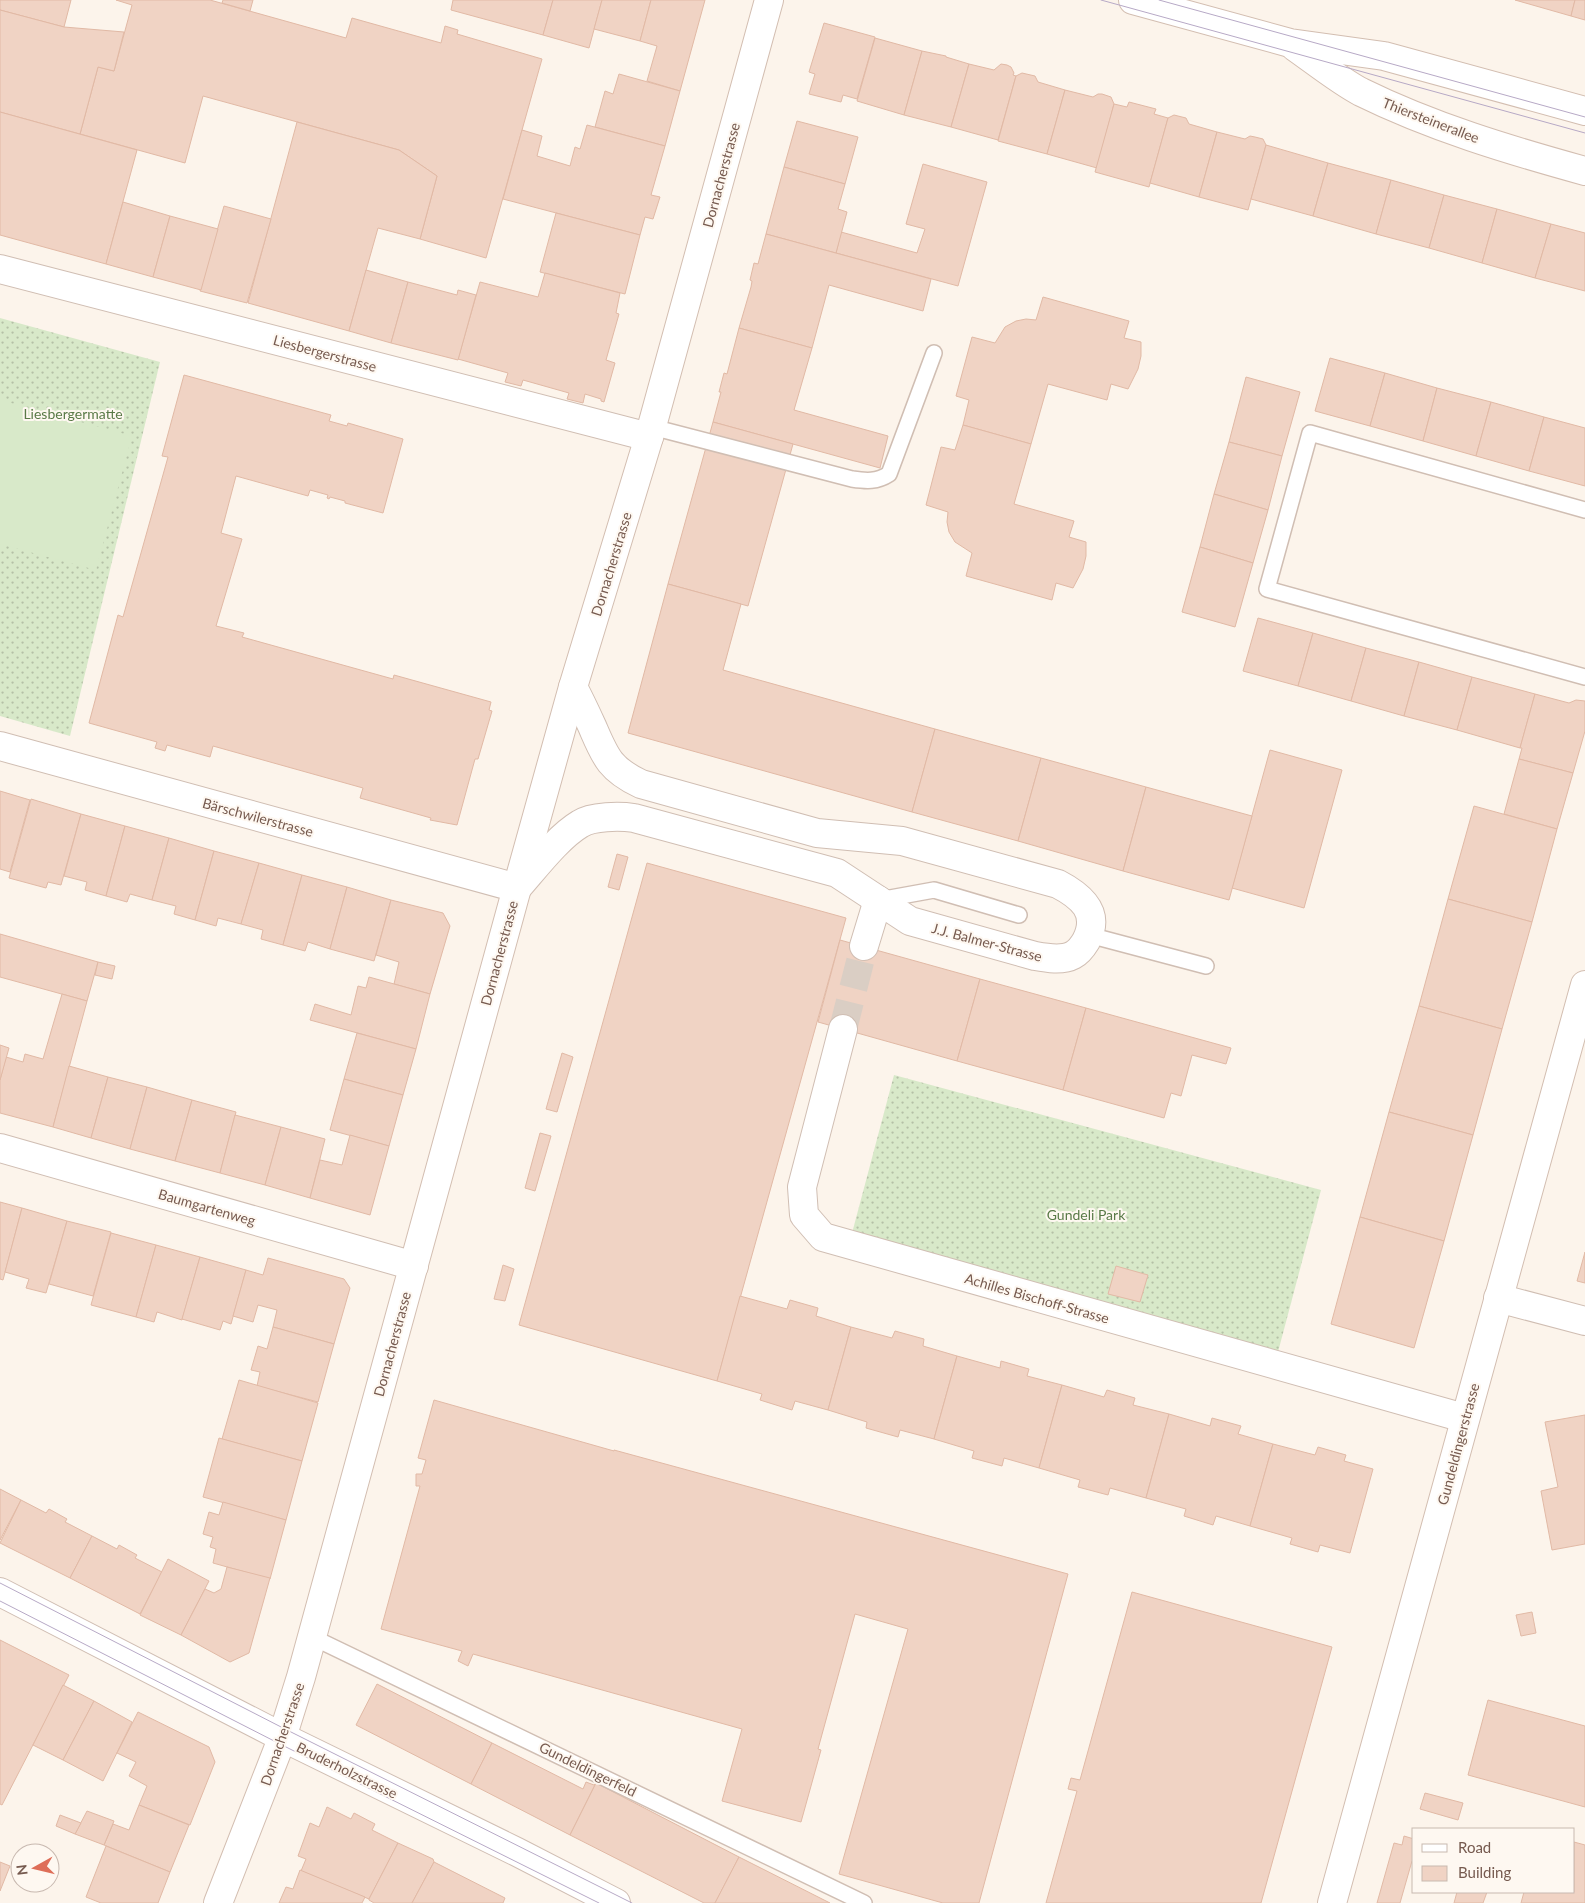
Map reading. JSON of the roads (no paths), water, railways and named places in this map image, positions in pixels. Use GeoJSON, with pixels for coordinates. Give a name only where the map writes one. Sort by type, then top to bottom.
{"type":"FeatureCollection","features":[{"type":"Feature","properties":{"kind":"street","name":"Dornacherstrasse"},"geometry":{"type":"LineString","coordinates":[[218,1903],[282,1737],[312,1637],[517,888],[574,687],[650,432],[769,0]]}},
{"type":"Feature","properties":{"kind":"street","name":"Thiersteinerallee"},"geometry":{"type":"LineString","coordinates":[[1133,0],[1290,43],[1384,56],[1585,111]]}},
{"type":"Feature","properties":{"kind":"street","name":"Thiersteinerallee"},"geometry":{"type":"LineString","coordinates":[[1290,43],[1360,91],[1393,106],[1465,134],[1585,171]]}},
{"type":"Feature","properties":{"kind":"street","name":"Liesbergerstrasse"},"geometry":{"type":"LineString","coordinates":[[0,268],[650,432]]}},
{"type":"Feature","properties":{"kind":"street"},"geometry":{"type":"LineString","coordinates":[[574,687],[602,752],[626,777],[640,784],[817,833],[902,841],[1058,884],[1076,893],[1088,909],[1091,921],[1089,935]]}},
{"type":"Feature","properties":{"kind":"street","name":"Bärschwilerstrasse"},"geometry":{"type":"LineString","coordinates":[[0,746],[517,888]]}},
{"type":"Feature","properties":{"kind":"street","name":"J.J. Balmer-Strasse"},"geometry":{"type":"LineString","coordinates":[[517,888],[564,837],[581,823],[619,816],[634,818],[837,873],[910,921],[1035,956],[1054,958],[1072,955],[1082,947],[1089,935]]}},
{"type":"Feature","properties":{"kind":"street"},"geometry":{"type":"LineString","coordinates":[[864,946],[878,900]]}},
{"type":"Feature","properties":{"kind":"street","name":"Gundeldingerstrasse"},"geometry":{"type":"LineString","coordinates":[[1332,1903],[1464,1418],[1585,985]]}},
{"type":"Feature","properties":{"kind":"street","name":"Achilles Bischoff-Strasse"},"geometry":{"type":"LineString","coordinates":[[843,1029],[802,1187],[804,1215],[823,1237],[1464,1418]]}},
{"type":"Feature","properties":{"kind":"street","name":"Baumgartenweg"},"geometry":{"type":"LineString","coordinates":[[0,1148],[414,1266]]}},
{"type":"Feature","properties":{"kind":"street"},"geometry":{"type":"LineString","coordinates":[[1498,1298],[1585,1321]]}},
{"type":"Feature","properties":{"kind":"street","name":"Bruderholzstrasse"},"geometry":{"type":"LineString","coordinates":[[0,1592],[282,1737],[518,1852],[616,1903]]}},
{"type":"Feature","properties":{"kind":"lane"},"geometry":{"type":"LineString","coordinates":[[650,432],[852,479],[868,482],[881,480],[889,474],[934,353]]}},
{"type":"Feature","properties":{"kind":"lane"},"geometry":{"type":"LineString","coordinates":[[1585,510],[1310,432],[1267,589],[1585,677]]}},
{"type":"Feature","properties":{"kind":"lane"},"geometry":{"type":"LineString","coordinates":[[878,900],[934,890],[1018,915]]}},
{"type":"Feature","properties":{"kind":"lane"},"geometry":{"type":"LineString","coordinates":[[1089,935],[1206,966]]}},
{"type":"Feature","properties":{"kind":"lane","name":"Gundeldingerfeld"},"geometry":{"type":"LineString","coordinates":[[312,1637],[864,1903]]}},
{"type":"Feature","properties":{"kind":"tunnel"},"geometry":{"type":"LineString","coordinates":[[843,1029],[864,946]]}},
{"type":"Feature","properties":{"kind":"tram line"},"geometry":{"type":"LineString","coordinates":[[1101,0],[1585,133]]}},
{"type":"Feature","properties":{"kind":"tram line"},"geometry":{"type":"LineString","coordinates":[[1159,0],[1585,117]]}},
{"type":"Feature","properties":{"kind":"tram line"},"geometry":{"type":"LineString","coordinates":[[0,1583],[285,1729],[632,1903]]}},
{"type":"Feature","properties":{"kind":"tram line"},"geometry":{"type":"LineString","coordinates":[[0,1601],[280,1744],[599,1903]]}},
{"type":"Feature","properties":{"kind":"park label","name":"Liesbergermatte"},"geometry":{"type":"Point","coordinates":[73,413]}},
{"type":"Feature","properties":{"kind":"park label","name":"Gundeli Park"},"geometry":{"type":"Point","coordinates":[1086,1214]}}]}
